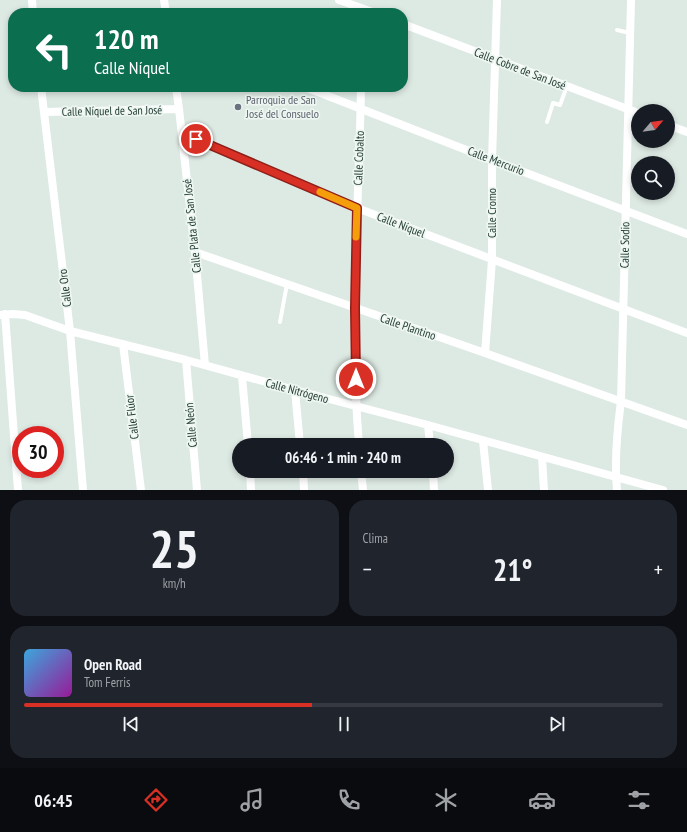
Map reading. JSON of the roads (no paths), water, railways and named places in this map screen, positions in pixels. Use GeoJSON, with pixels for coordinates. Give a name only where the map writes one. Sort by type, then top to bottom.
{"type":"FeatureCollection","features":[{"type":"Feature","properties":{"kind":"street"},"geometry":{"type":"LineString","coordinates":[[339,0],[363,7]]}},
{"type":"Feature","properties":{"kind":"street","name":"Calle Cromo"},"geometry":{"type":"LineString","coordinates":[[484,353],[492,260],[492,160],[497,0]]}},
{"type":"Feature","properties":{"kind":"street","name":"Calle Sodio"},"geometry":{"type":"LineString","coordinates":[[617,490],[617,427],[621,401],[624,309],[625,211],[631,0]]}},
{"type":"Feature","properties":{"kind":"street","name":"Calle Cobre de San José"},"geometry":{"type":"LineString","coordinates":[[408,26],[631,111]]}},
{"type":"Feature","properties":{"kind":"street","name":"Calle Oro"},"geometry":{"type":"LineString","coordinates":[[42,92],[70,331],[83,490]]}},
{"type":"Feature","properties":{"kind":"street","name":"Calle Plata de San José"},"geometry":{"type":"LineString","coordinates":[[177,92],[195,252],[205,365]]}},
{"type":"Feature","properties":{"kind":"street","name":"Calle Mercurio"},"geometry":{"type":"LineString","coordinates":[[318,92],[687,234]]}},
{"type":"Feature","properties":{"kind":"street","name":"Calle Cobalto"},"geometry":{"type":"LineString","coordinates":[[358,438],[356,407],[355,308],[362,92]]}},
{"type":"Feature","properties":{"kind":"street","name":"Calle Níquel de San José"},"geometry":{"type":"LineString","coordinates":[[44,112],[179,109]]}},
{"type":"Feature","properties":{"kind":"street"},"geometry":{"type":"LineString","coordinates":[[675,128],[687,132]]}},
{"type":"Feature","properties":{"kind":"street","name":"Calle Níquel"},"geometry":{"type":"LineString","coordinates":[[182,133],[357,208],[687,333]]}},
{"type":"Feature","properties":{"kind":"street","name":"Calle Plantino"},"geometry":{"type":"LineString","coordinates":[[195,252],[687,425]]}},
{"type":"Feature","properties":{"kind":"street"},"geometry":{"type":"LineString","coordinates":[[3,314],[18,490]]}},
{"type":"Feature","properties":{"kind":"street","name":"Calle Nitrógeno"},"geometry":{"type":"LineString","coordinates":[[3,314],[25,315],[70,331],[205,365],[663,490]]}},
{"type":"Feature","properties":{"kind":"street","name":"Calle Flúor"},"geometry":{"type":"LineString","coordinates":[[124,344],[141,490]]}},
{"type":"Feature","properties":{"kind":"street","name":"Calle Neón"},"geometry":{"type":"LineString","coordinates":[[186,360],[197,490]]}},
{"type":"Feature","properties":{"kind":"street"},"geometry":{"type":"LineString","coordinates":[[242,376],[247,438]]}},
{"type":"Feature","properties":{"kind":"street"},"geometry":{"type":"LineString","coordinates":[[295,390],[299,438]]}},
{"type":"Feature","properties":{"kind":"street"},"geometry":{"type":"LineString","coordinates":[[428,425],[429,438]]}},
{"type":"Feature","properties":{"kind":"street"},"geometry":{"type":"LineString","coordinates":[[483,441],[488,490]]}},
{"type":"Feature","properties":{"kind":"street"},"geometry":{"type":"LineString","coordinates":[[542,457],[544,490]]}},
{"type":"Feature","properties":{"kind":"street"},"geometry":{"type":"LineString","coordinates":[[250,478],[251,490]]}},
{"type":"Feature","properties":{"kind":"street"},"geometry":{"type":"LineString","coordinates":[[303,478],[304,490]]}},
{"type":"Feature","properties":{"kind":"street"},"geometry":{"type":"LineString","coordinates":[[362,478],[363,490]]}},
{"type":"Feature","properties":{"kind":"street"},"geometry":{"type":"LineString","coordinates":[[433,478],[434,490]]}},
{"type":"Feature","properties":{"kind":"lane"},"geometry":{"type":"LineString","coordinates":[[617,30],[630,33]]}},
{"type":"Feature","properties":{"kind":"lane"},"geometry":{"type":"LineString","coordinates":[[547,122],[552,103],[560,105],[567,86]]}},
{"type":"Feature","properties":{"kind":"lane"},"geometry":{"type":"LineString","coordinates":[[280,322],[287,284]]}},
{"type":"Feature","properties":{"kind":"place","name":"Parroquia de San José del Consuelo"},"geometry":{"type":"Point","coordinates":[238,107]}}]}
